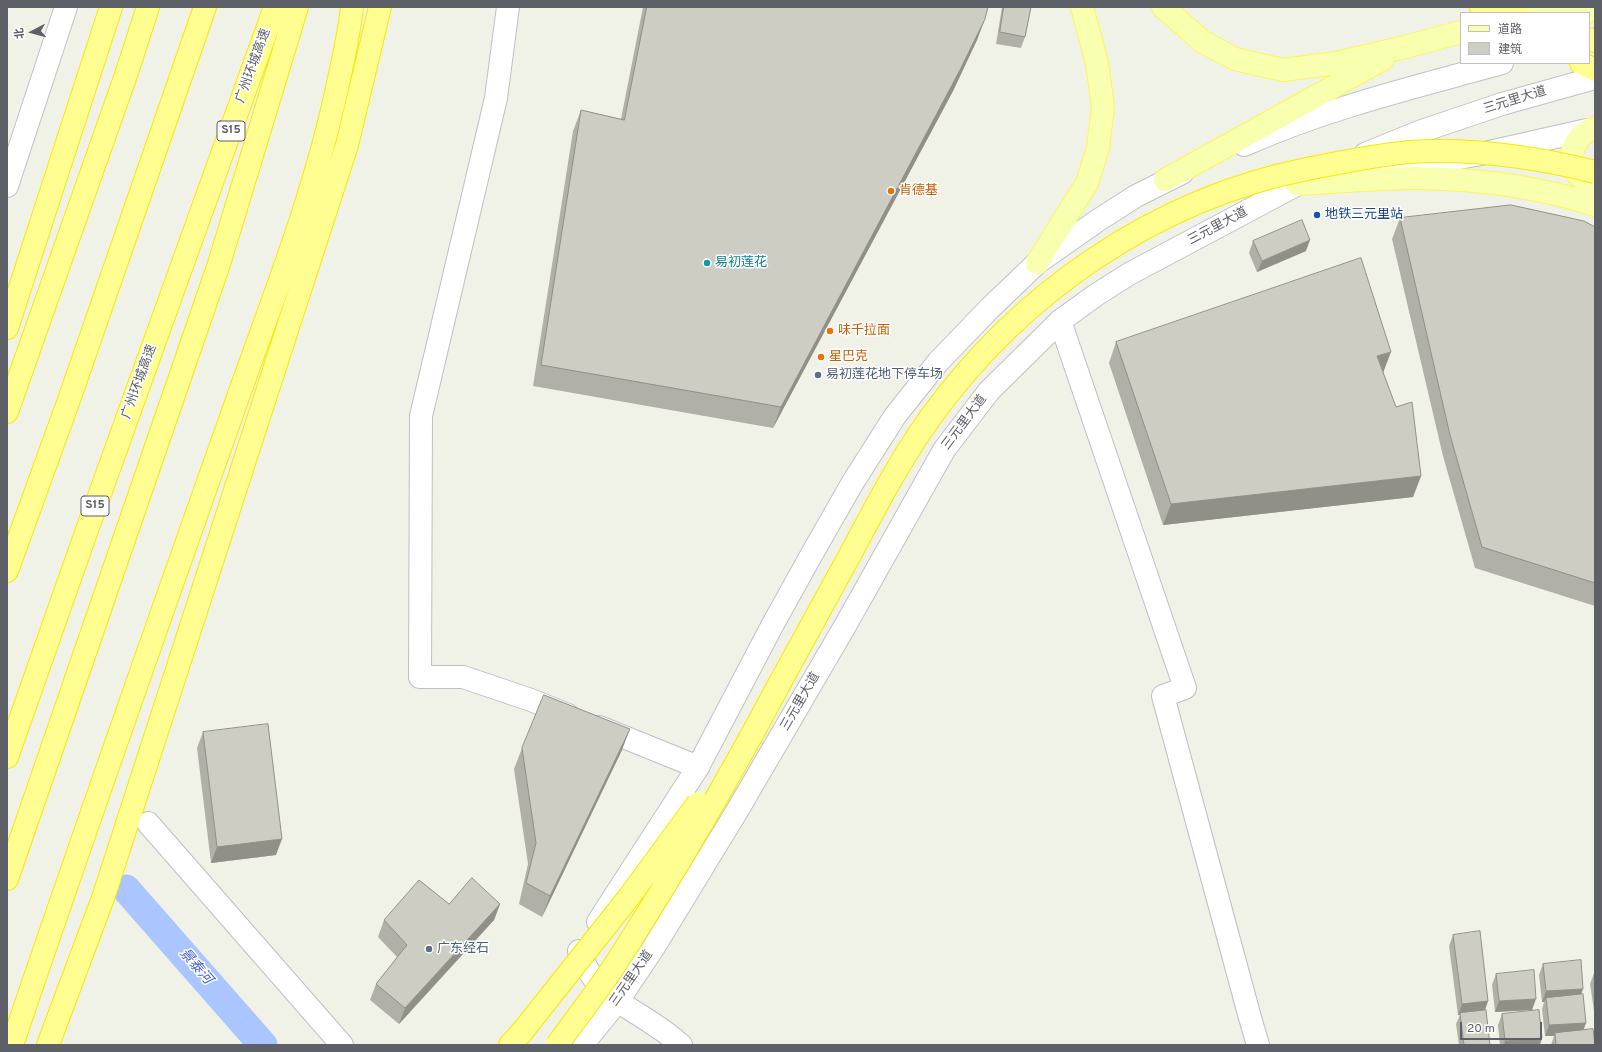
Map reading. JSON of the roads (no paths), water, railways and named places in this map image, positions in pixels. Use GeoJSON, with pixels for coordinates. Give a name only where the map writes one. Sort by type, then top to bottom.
{"type":"FeatureCollection","features":[{"type":"Feature","properties":{"kind":"highway"},"geometry":{"type":"LineString","coordinates":[[7,328],[112,7]]}},
{"type":"Feature","properties":{"kind":"highway"},"geometry":{"type":"LineString","coordinates":[[7,412],[148,7]]}},
{"type":"Feature","properties":{"kind":"highway"},"geometry":{"type":"LineString","coordinates":[[7,571],[70,398],[205,7]]}},
{"type":"Feature","properties":{"kind":"highway","name":"广州环城高速"},"geometry":{"type":"LineString","coordinates":[[7,757],[88,527],[276,7]]}},
{"type":"Feature","properties":{"kind":"highway"},"geometry":{"type":"LineString","coordinates":[[7,879],[219,264],[297,7]]}},
{"type":"Feature","properties":{"kind":"highway"},"geometry":{"type":"LineString","coordinates":[[12,1045],[67,882],[313,184],[328,129],[349,36],[352,7]]}},
{"type":"Feature","properties":{"kind":"highway"},"geometry":{"type":"LineString","coordinates":[[48,1045],[104,898],[318,238],[347,145],[380,7]]}},
{"type":"Feature","properties":{"kind":"highway"},"geometry":{"type":"LineString","coordinates":[[1502,7],[1515,12]]}},
{"type":"Feature","properties":{"kind":"highway"},"geometry":{"type":"LineString","coordinates":[[1583,64],[1595,71]]}},
{"type":"Feature","properties":{"kind":"highway"},"geometry":{"type":"LineString","coordinates":[[557,1045],[617,961],[686,849],[776,692],[883,491],[930,418],[958,382],[986,350],[1016,320],[1088,262],[1124,240],[1164,218],[1253,182],[1360,158],[1411,152],[1463,152],[1514,155],[1595,172]]}},
{"type":"Feature","properties":{"kind":"highway"},"geometry":{"type":"LineString","coordinates":[[510,1045],[629,896],[686,820],[776,692]]}},
{"type":"Feature","properties":{"kind":"main road"},"geometry":{"type":"LineString","coordinates":[[7,186],[66,7]]}},
{"type":"Feature","properties":{"kind":"main road"},"geometry":{"type":"LineString","coordinates":[[508,7],[496,98],[421,416],[420,677],[463,677],[470,679],[531,700],[698,767]]}},
{"type":"Feature","properties":{"kind":"main road"},"geometry":{"type":"LineString","coordinates":[[1037,263],[1087,183],[1098,148],[1103,107],[1097,63],[1082,7]]}},
{"type":"Feature","properties":{"kind":"main road"},"geometry":{"type":"LineString","coordinates":[[1163,7],[1203,42],[1235,59],[1283,70],[1336,63],[1460,32]]}},
{"type":"Feature","properties":{"kind":"main road"},"geometry":{"type":"LineString","coordinates":[[1542,12],[1562,7]]}},
{"type":"Feature","properties":{"kind":"main road"},"geometry":{"type":"LineString","coordinates":[[504,1045],[540,1004],[579,951],[638,862],[698,767],[773,624],[853,482],[895,416],[949,351],[990,308],[1037,263],[1097,221],[1136,196],[1405,47]]}},
{"type":"Feature","properties":{"kind":"main road"},"geometry":{"type":"LineString","coordinates":[[1165,180],[1258,138],[1311,118],[1368,100],[1498,64]]}},
{"type":"Feature","properties":{"kind":"main road","name":"三元里大道"},"geometry":{"type":"LineString","coordinates":[[582,1045],[617,1002],[654,947],[737,811],[845,626],[944,450],[989,390],[1060,321],[1096,295],[1129,274],[1297,184],[1366,154],[1445,123],[1502,104],[1595,78]]}},
{"type":"Feature","properties":{"kind":"main road"},"geometry":{"type":"LineString","coordinates":[[1297,184],[1433,163],[1591,129]]}},
{"type":"Feature","properties":{"kind":"main road"},"geometry":{"type":"LineString","coordinates":[[1591,129],[1578,137],[1570,155],[1572,168],[1576,173],[1588,183],[1595,186]]}},
{"type":"Feature","properties":{"kind":"main road"},"geometry":{"type":"LineString","coordinates":[[1297,184],[1413,178],[1461,181],[1524,188],[1575,198],[1595,205]]}},
{"type":"Feature","properties":{"kind":"main road"},"geometry":{"type":"LineString","coordinates":[[1060,321],[1185,688],[1163,696],[1248,1014],[1258,1045]]}},
{"type":"Feature","properties":{"kind":"main road"},"geometry":{"type":"LineString","coordinates":[[148,823],[342,1045]]}},
{"type":"Feature","properties":{"kind":"main road"},"geometry":{"type":"LineString","coordinates":[[579,951],[585,965],[599,986],[617,1002],[660,1028],[681,1045]]}},
{"type":"Feature","properties":{"kind":"waterway","name":"景泰河"},"geometry":{"type":"LineString","coordinates":[[126,889],[263,1045]]}},
{"type":"Feature","properties":{"kind":"place","name":"肯德基"},"geometry":{"type":"Point","coordinates":[891,191]}},
{"type":"Feature","properties":{"kind":"place","name":"地铁三元里站"},"geometry":{"type":"Point","coordinates":[1317,215]}},
{"type":"Feature","properties":{"kind":"place","name":"易初莲花"},"geometry":{"type":"Point","coordinates":[707,263]}},
{"type":"Feature","properties":{"kind":"place","name":"味千拉面"},"geometry":{"type":"Point","coordinates":[830,331]}},
{"type":"Feature","properties":{"kind":"place","name":"星巴克"},"geometry":{"type":"Point","coordinates":[821,357]}},
{"type":"Feature","properties":{"kind":"place","name":"易初莲花地下停车场"},"geometry":{"type":"Point","coordinates":[818,375]}},
{"type":"Feature","properties":{"kind":"place","name":"广东经石"},"geometry":{"type":"Point","coordinates":[429,949]}}]}
